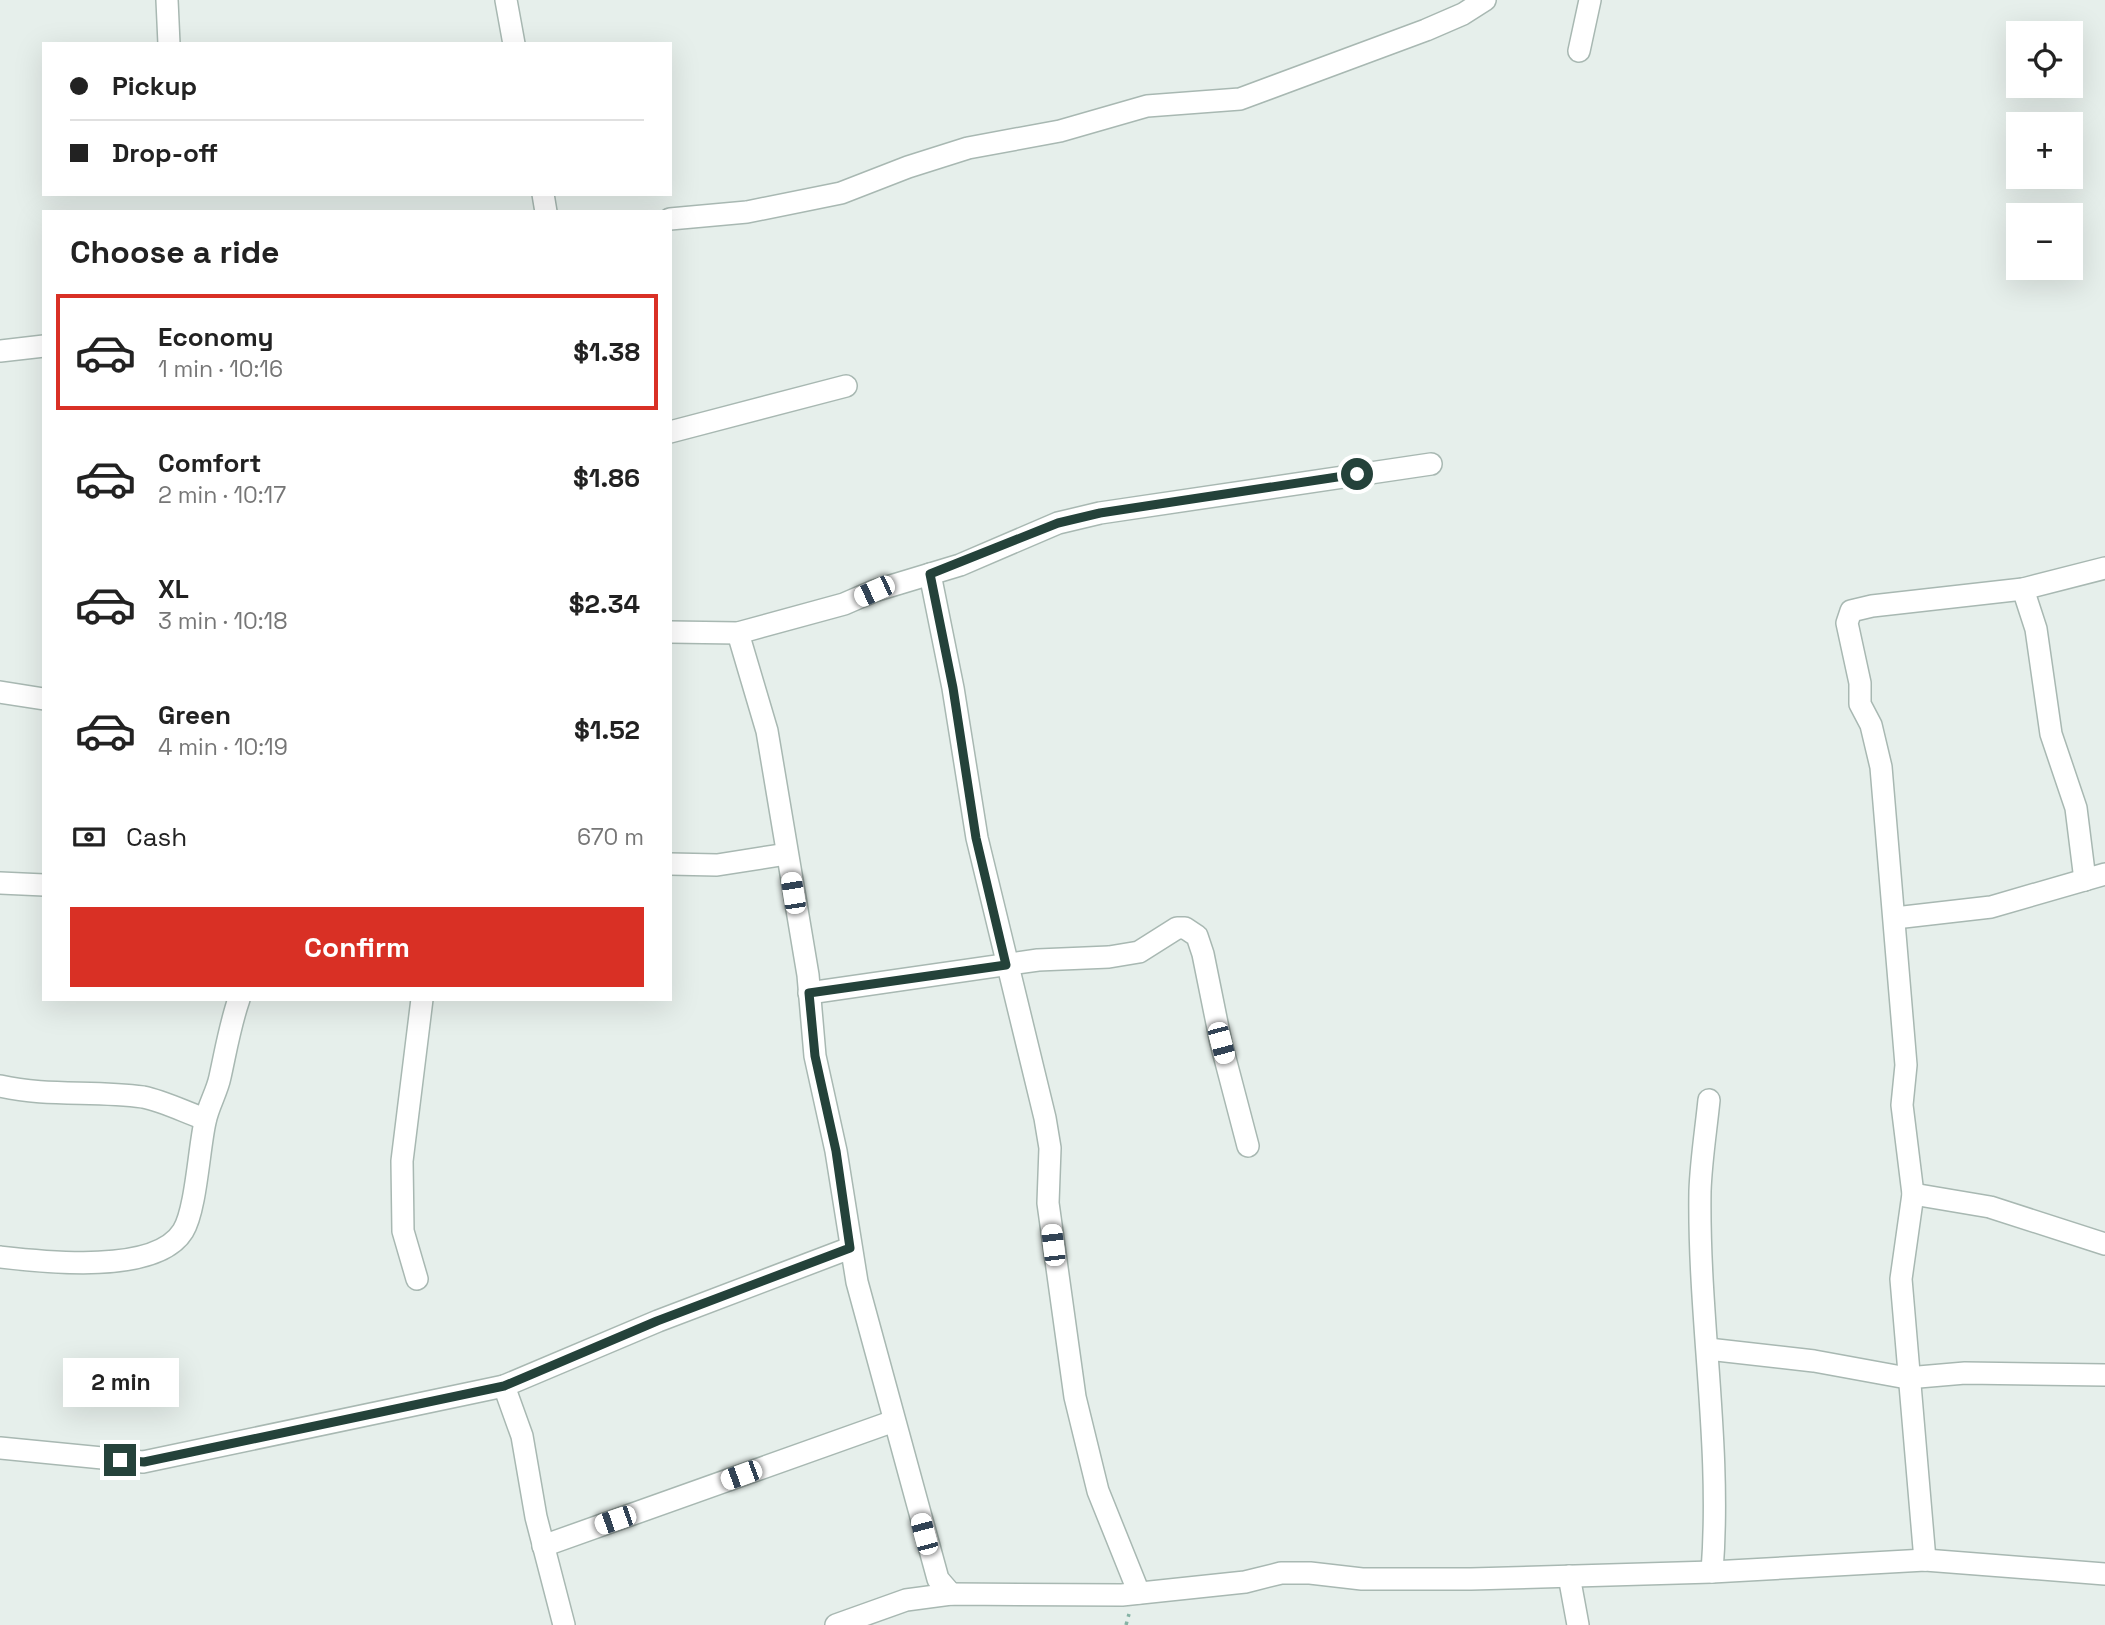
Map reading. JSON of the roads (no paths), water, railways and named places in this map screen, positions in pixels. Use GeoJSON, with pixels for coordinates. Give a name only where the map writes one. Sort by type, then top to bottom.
{"type":"FeatureCollection","features":[{"type":"Feature","properties":{"kind":"street"},"geometry":{"type":"LineString","coordinates":[[167,0],[169,42]]}},
{"type":"Feature","properties":{"kind":"street"},"geometry":{"type":"LineString","coordinates":[[506,0],[514,42]]}},
{"type":"Feature","properties":{"kind":"street"},"geometry":{"type":"LineString","coordinates":[[672,219],[747,212],[841,193],[908,167],[968,148],[1060,131],[1147,106],[1240,99],[1426,30],[1463,14],[1485,0]]}},
{"type":"Feature","properties":{"kind":"street"},"geometry":{"type":"LineString","coordinates":[[1579,51],[1590,0]]}},
{"type":"Feature","properties":{"kind":"street"},"geometry":{"type":"LineString","coordinates":[[0,351],[42,346]]}},
{"type":"Feature","properties":{"kind":"street"},"geometry":{"type":"LineString","coordinates":[[672,431],[846,386]]}},
{"type":"Feature","properties":{"kind":"street"},"geometry":{"type":"LineString","coordinates":[[672,632],[738,633],[844,604],[874,591],[930,574],[1058,523],[1100,513],[1431,464]]}},
{"type":"Feature","properties":{"kind":"street"},"geometry":{"type":"LineString","coordinates":[[1925,1560],[1907,1378],[1901,1279],[1913,1194],[1903,1122],[1906,1065],[1895,918],[1881,767],[1871,725],[1860,704],[1860,683],[1847,623],[1851,611],[2023,589],[2105,568]]}},
{"type":"Feature","properties":{"kind":"street"},"geometry":{"type":"LineString","coordinates":[[930,574],[953,688],[976,838],[1049,1138],[1048,1203],[1075,1397],[1098,1491],[1139,1593]]}},
{"type":"Feature","properties":{"kind":"street"},"geometry":{"type":"LineString","coordinates":[[1895,918],[1991,906],[2095,877],[2076,808],[2051,734],[2036,629],[2023,589]]}},
{"type":"Feature","properties":{"kind":"street"},"geometry":{"type":"LineString","coordinates":[[738,633],[767,732],[809,993],[815,1056],[836,1151],[850,1248],[937,1579],[951,1594]]}},
{"type":"Feature","properties":{"kind":"street"},"geometry":{"type":"LineString","coordinates":[[0,692],[42,699]]}},
{"type":"Feature","properties":{"kind":"street"},"geometry":{"type":"LineString","coordinates":[[672,864],[717,865],[787,855]]}},
{"type":"Feature","properties":{"kind":"street"},"geometry":{"type":"LineString","coordinates":[[0,883],[42,886]]}},
{"type":"Feature","properties":{"kind":"street"},"geometry":{"type":"LineString","coordinates":[[809,993],[1006,965],[1139,952],[1177,928],[1185,928],[1197,936],[1203,954],[1221,1043],[1248,1146]]}},
{"type":"Feature","properties":{"kind":"street"},"geometry":{"type":"LineString","coordinates":[[0,1257],[36,1261],[120,1261],[163,1249],[183,1231],[196,1181],[205,1119],[220,1079],[227,1034],[238,1001]]}},
{"type":"Feature","properties":{"kind":"street"},"geometry":{"type":"LineString","coordinates":[[418,1279],[403,1231],[402,1161],[422,1001]]}},
{"type":"Feature","properties":{"kind":"street"},"geometry":{"type":"LineString","coordinates":[[0,1086],[31,1093],[107,1093],[147,1098],[205,1119]]}},
{"type":"Feature","properties":{"kind":"street"},"geometry":{"type":"LineString","coordinates":[[1709,1100],[1700,1190],[1708,1349],[1714,1541],[1712,1572]]}},
{"type":"Feature","properties":{"kind":"street"},"geometry":{"type":"LineString","coordinates":[[1913,1194],[1990,1207],[2105,1244]]}},
{"type":"Feature","properties":{"kind":"street"},"geometry":{"type":"LineString","coordinates":[[0,1448],[144,1462],[504,1386],[657,1321],[850,1248]]}},
{"type":"Feature","properties":{"kind":"street"},"geometry":{"type":"LineString","coordinates":[[1708,1349],[1814,1361],[1907,1378],[1965,1373],[2105,1375]]}},
{"type":"Feature","properties":{"kind":"street"},"geometry":{"type":"LineString","coordinates":[[504,1386],[522,1436],[543,1546],[564,1625]]}},
{"type":"Feature","properties":{"kind":"street"},"geometry":{"type":"LineString","coordinates":[[543,1546],[894,1421]]}},
{"type":"Feature","properties":{"kind":"street"},"geometry":{"type":"LineString","coordinates":[[836,1625],[906,1600],[951,1594],[1139,1593],[1245,1582],[1280,1573],[1311,1573],[1362,1579],[1569,1576],[1712,1572],[1925,1560],[2105,1574]]}},
{"type":"Feature","properties":{"kind":"street"},"geometry":{"type":"LineString","coordinates":[[1569,1576],[1578,1625]]}}]}
